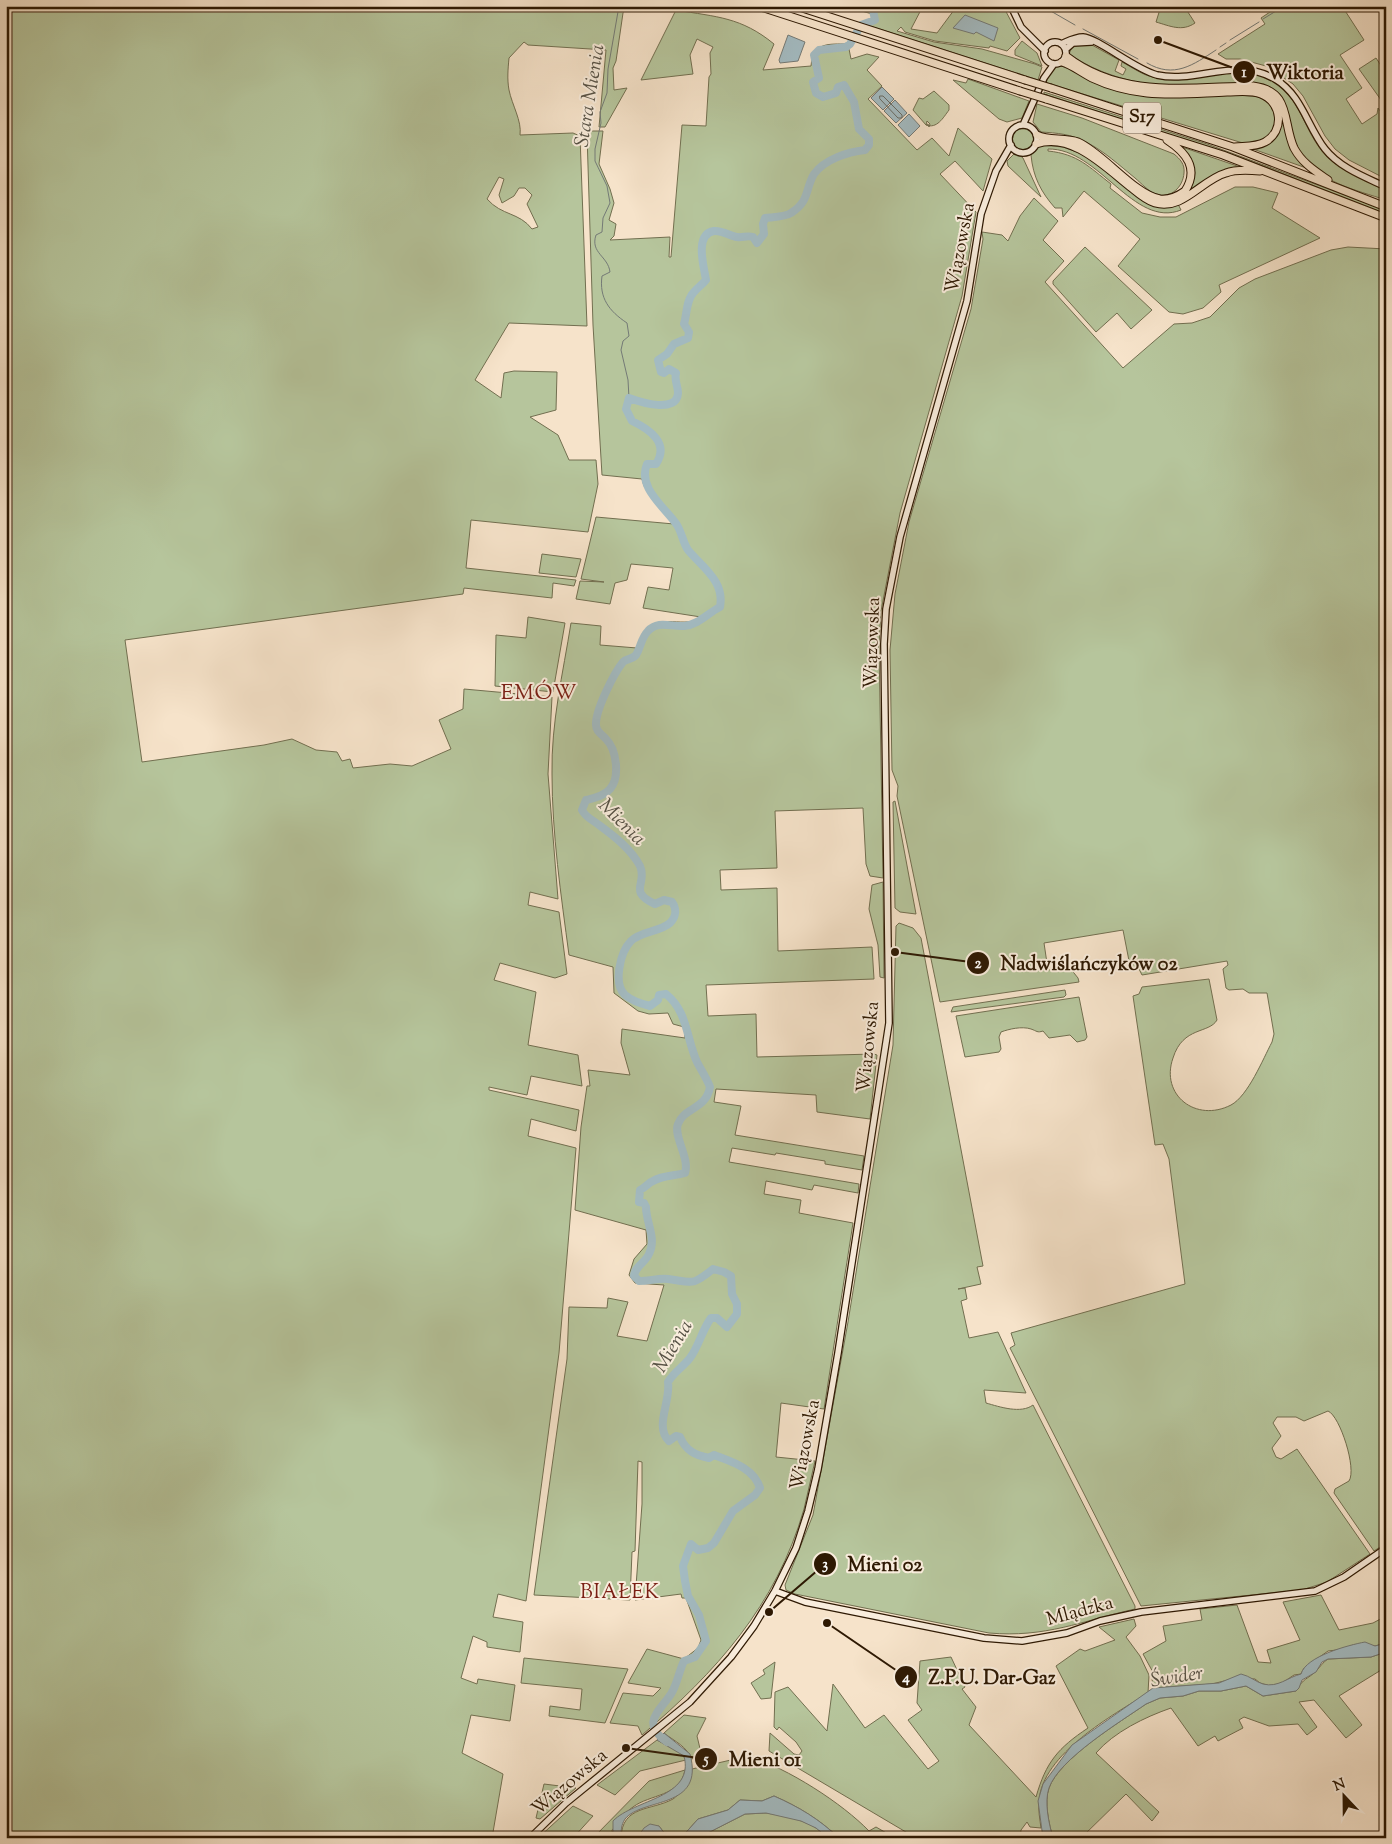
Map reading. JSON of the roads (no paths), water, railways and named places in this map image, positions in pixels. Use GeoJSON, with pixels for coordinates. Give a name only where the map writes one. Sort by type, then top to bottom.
{"type":"FeatureCollection","features":[{"type":"Feature","properties":{"kind":"highway","name":"S17"},"geometry":{"type":"LineString","coordinates":[[758,6],[839,34],[1223,155],[1386,218]]}},
{"type":"Feature","properties":{"kind":"highway","name":"S17"},"geometry":{"type":"LineString","coordinates":[[796,6],[870,32],[1051,88],[1233,148],[1336,186],[1386,207]]}},
{"type":"Feature","properties":{"kind":"highway"},"geometry":{"type":"LineString","coordinates":[[1062,55],[1099,81],[1134,91],[1170,95],[1247,92],[1258,93],[1271,100],[1276,107],[1278,119],[1273,135],[1259,145],[1233,148]]}},
{"type":"Feature","properties":{"kind":"highway"},"geometry":{"type":"LineString","coordinates":[[1062,55],[1099,75],[1139,87],[1166,90],[1253,86],[1266,90],[1277,97],[1284,107],[1292,144],[1300,156],[1311,169],[1336,186]]}},
{"type":"Feature","properties":{"kind":"highway"},"geometry":{"type":"LineString","coordinates":[[1037,135],[1061,138],[1079,143],[1145,192],[1158,199],[1165,199],[1185,191],[1192,174],[1192,166],[1184,152],[1158,135]]}},
{"type":"Feature","properties":{"kind":"highway"},"geometry":{"type":"LineString","coordinates":[[1036,144],[1060,144],[1078,148],[1144,198],[1164,205],[1179,202],[1208,181],[1227,172],[1268,172]]}},
{"type":"Feature","properties":{"kind":"main road"},"geometry":{"type":"LineString","coordinates":[[1011,6],[1021,27],[1044,51],[1048,61],[1044,78],[1023,125]]}},
{"type":"Feature","properties":{"kind":"main road"},"geometry":{"type":"LineString","coordinates":[[1044,78],[1062,55],[1083,37],[1138,68],[1161,76],[1187,76],[1233,68],[1246,69],[1268,75],[1286,87],[1296,98],[1319,140],[1332,156],[1351,170],[1386,187]]}},
{"type":"Feature","properties":{"kind":"main road"},"geometry":{"type":"LineString","coordinates":[[1033,40],[1048,45]]}},
{"type":"Feature","properties":{"kind":"main road"},"geometry":{"type":"LineString","coordinates":[[1044,51],[1048,45],[1055,42],[1062,55]]}},
{"type":"Feature","properties":{"kind":"main road"},"geometry":{"type":"LineString","coordinates":[[1048,61],[1062,55]]}},
{"type":"Feature","properties":{"kind":"main road"},"geometry":{"type":"LineString","coordinates":[[1003,159],[1016,151],[1027,152],[1036,144],[1037,135],[1030,126],[1030,110]]}},
{"type":"Feature","properties":{"kind":"main road"},"geometry":{"type":"LineString","coordinates":[[1016,151],[1011,145],[1011,132],[1016,127],[1030,126]]}},
{"type":"Feature","properties":{"kind":"main road","name":"Wiązowska"},"geometry":{"type":"LineString","coordinates":[[530,1838],[566,1803],[663,1726],[690,1702],[731,1657],[754,1626],[775,1591],[796,1548],[808,1511],[818,1468],[888,1032],[890,990],[884,644],[888,599],[905,516],[967,301],[981,214],[990,185],[1011,145]]}},
{"type":"Feature","properties":{"kind":"main road","name":"Mlądzka"},"geometry":{"type":"LineString","coordinates":[[775,1591],[805,1602],[976,1637],[1022,1641],[1068,1633],[1100,1622],[1136,1613],[1232,1600],[1281,1597],[1315,1591],[1344,1577],[1386,1548]]}},
{"type":"Feature","properties":{"kind":"water"},"geometry":{"type":"Polygon","coordinates":[[[965,15],[998,28],[994,41],[976,32],[974,34],[953,28],[965,15]]]}},
{"type":"Feature","properties":{"kind":"water"},"geometry":{"type":"Polygon","coordinates":[[[788,35],[805,42],[798,61],[780,63],[779,60],[788,35]]]}},
{"type":"Feature","properties":{"kind":"water"},"geometry":{"type":"Polygon","coordinates":[[[882,87],[894,99],[883,110],[871,98],[882,87]]]}},
{"type":"Feature","properties":{"kind":"water"},"geometry":{"type":"Polygon","coordinates":[[[895,100],[907,113],[896,123],[884,111],[895,100]]]}},
{"type":"Feature","properties":{"kind":"water"},"geometry":{"type":"Polygon","coordinates":[[[909,114],[920,126],[909,137],[898,125],[909,114]]]}},
{"type":"Feature","properties":{"kind":"water"},"geometry":{"type":"Polygon","coordinates":[[[1365,1642],[1375,1646],[1386,1643],[1386,1652],[1371,1657],[1328,1659],[1322,1662],[1316,1672],[1302,1680],[1296,1691],[1263,1696],[1246,1686],[1221,1691],[1199,1691],[1183,1696],[1160,1698],[1146,1704],[1077,1753],[1055,1777],[1049,1788],[1047,1800],[1053,1838],[1043,1838],[1038,1801],[1043,1784],[1072,1745],[1153,1688],[1219,1683],[1241,1674],[1263,1684],[1273,1685],[1301,1674],[1311,1662],[1329,1652],[1365,1642]]]}},
{"type":"Feature","properties":{"kind":"water"},"geometry":{"type":"Polygon","coordinates":[[[664,1733],[690,1754],[692,1772],[689,1785],[681,1793],[670,1799],[634,1812],[624,1821],[621,1838],[613,1838],[613,1821],[634,1807],[672,1789],[681,1781],[685,1770],[684,1756],[657,1740],[664,1733]]]}},
{"type":"Feature","properties":{"kind":"water"},"geometry":{"type":"Polygon","coordinates":[[[774,1796],[808,1814],[839,1838],[828,1838],[816,1828],[801,1821],[766,1813],[745,1814],[698,1838],[681,1838],[698,1819],[728,1810],[740,1800],[762,1801],[774,1796]]]}},
{"type":"Feature","properties":{"kind":"water"},"geometry":{"type":"Polygon","coordinates":[[[650,1824],[659,1826],[668,1838],[657,1838],[653,1834],[645,1838],[637,1838],[644,1828],[650,1824]]]}},
{"type":"Feature","properties":{"kind":"waterway","name":"Stara Mienia"},"geometry":{"type":"LineString","coordinates":[[619,6],[608,69],[607,93],[600,112],[601,123],[595,149],[595,161],[607,186],[610,203],[603,218],[602,232],[596,235],[595,246],[609,267],[610,272],[602,276],[601,284],[604,297],[610,309],[627,323],[629,336],[623,341],[621,350],[628,380],[629,398]]}},
{"type":"Feature","properties":{"kind":"waterway","name":"Mienia"},"geometry":{"type":"LineString","coordinates":[[667,1742],[655,1729],[654,1718],[671,1694],[684,1661],[695,1657],[706,1641],[699,1615],[688,1596],[685,1581],[683,1566],[691,1544],[698,1550],[708,1548],[714,1543],[733,1511],[755,1495],[760,1488],[753,1475],[742,1467],[714,1455],[709,1458],[695,1454],[685,1446],[680,1437],[676,1436],[669,1441],[663,1429],[668,1382],[690,1358],[711,1318],[717,1318],[727,1327],[737,1314],[737,1304],[732,1294],[731,1276],[713,1269],[700,1279],[691,1282],[665,1279],[639,1281],[634,1276],[636,1270],[649,1254],[652,1242],[646,1207],[644,1203],[639,1202],[640,1190],[657,1179],[685,1173],[686,1167],[678,1135],[678,1124],[685,1114],[704,1100],[710,1087],[693,1053],[683,1017],[673,1001],[666,994],[659,995],[658,1000],[650,1006],[640,1003],[625,995],[619,983],[619,968],[627,946],[635,938],[670,923],[674,918],[675,907],[672,902],[664,900],[655,904],[642,895],[640,891],[642,872],[632,854],[622,843],[587,817],[582,810],[586,800],[608,791],[615,778],[616,764],[613,750],[598,731],[596,725],[602,702],[619,667],[624,661],[636,655],[644,637],[652,628],[660,625],[684,626],[694,623],[720,607],[721,598],[716,582],[688,550],[677,525],[649,489],[645,473],[647,464],[656,464],[660,456],[659,443],[645,428],[632,421],[626,409],[629,398],[657,405],[665,405],[676,399],[678,393],[676,373],[669,369],[664,373],[661,372],[658,360],[667,354],[674,344],[688,338],[689,332],[684,324],[688,303],[691,295],[706,280],[702,260],[702,244],[708,233],[717,231],[737,237],[751,236],[757,243],[764,234],[763,224],[765,218],[786,215],[797,208],[804,199],[814,174],[824,164],[851,152],[865,150],[869,145],[869,139],[859,129],[854,102],[844,85],[838,87],[836,93],[823,97],[816,93],[813,82],[819,78],[814,55],[819,50],[846,47],[850,44],[861,25],[875,20],[872,6]]}},
{"type":"Feature","properties":{"kind":"waterway"},"geometry":{"type":"LineString","coordinates":[[1042,6],[1075,25]]}},
{"type":"Feature","properties":{"kind":"waterway"},"geometry":{"type":"LineString","coordinates":[[1263,19],[1281,8]]}},
{"type":"Feature","properties":{"kind":"waterway"},"geometry":{"type":"LineString","coordinates":[[1230,40],[1259,22]]}},
{"type":"Feature","properties":{"kind":"waterway"},"geometry":{"type":"LineString","coordinates":[[1083,29],[1138,59]]}},
{"type":"Feature","properties":{"kind":"waterway"},"geometry":{"type":"LineString","coordinates":[[1220,47],[1226,43]]}},
{"type":"Feature","properties":{"kind":"waterway"},"geometry":{"type":"LineString","coordinates":[[1147,63],[1157,68],[1175,70],[1191,65],[1216,50]]}},
{"type":"Feature","properties":{"kind":"place","name":"Wiktoria"},"geometry":{"type":"Point","coordinates":[1158,40]}},
{"type":"Feature","properties":{"kind":"place","name":"Nadwiślańczyków 02"},"geometry":{"type":"Point","coordinates":[895,952]}},
{"type":"Feature","properties":{"kind":"place","name":"Mieni 02"},"geometry":{"type":"Point","coordinates":[769,1612]}},
{"type":"Feature","properties":{"kind":"place","name":"Z.P.U. Dar-Gaz"},"geometry":{"type":"Point","coordinates":[827,1623]}},
{"type":"Feature","properties":{"kind":"place","name":"Mieni 01"},"geometry":{"type":"Point","coordinates":[626,1748]}},
{"type":"Feature","properties":{"kind":"district","name":"EMÓW"},"geometry":{"type":"Point","coordinates":[539,694]}},
{"type":"Feature","properties":{"kind":"district","name":"BIAŁEK"},"geometry":{"type":"Point","coordinates":[620,1593]}},
{"type":"Feature","properties":{"kind":"water label","name":"Świder"},"geometry":{"type":"Point","coordinates":[1177,1678]}}]}
